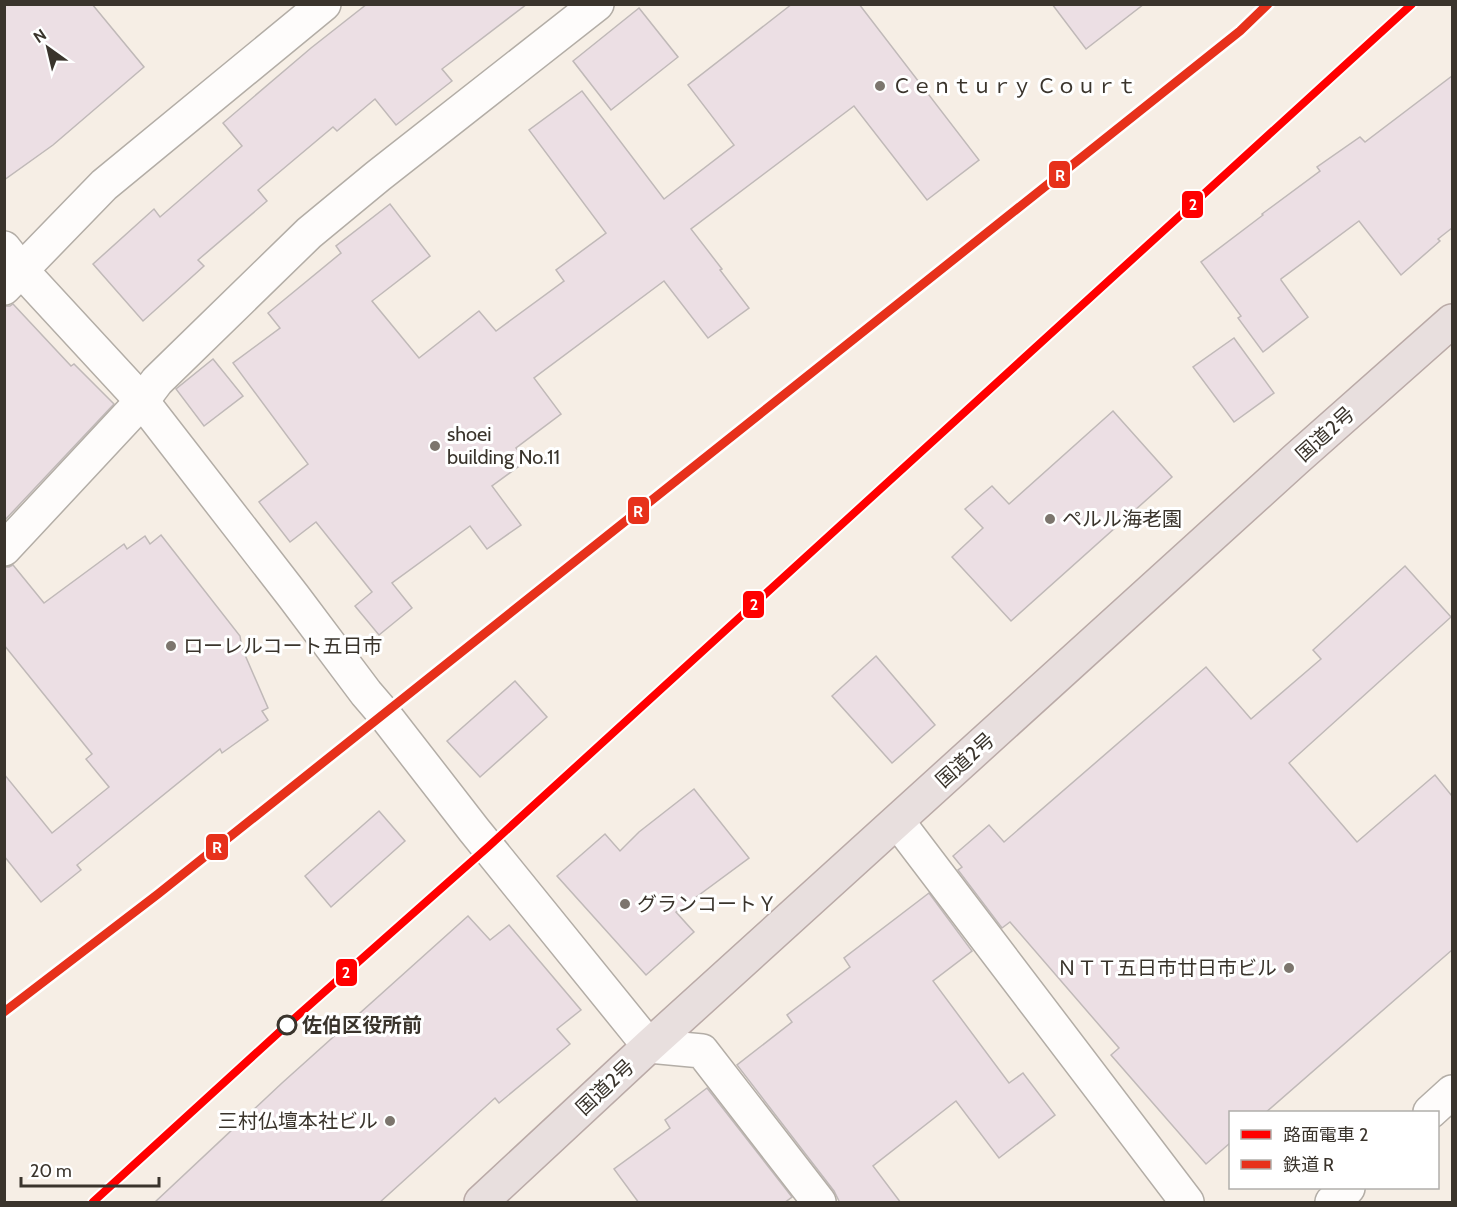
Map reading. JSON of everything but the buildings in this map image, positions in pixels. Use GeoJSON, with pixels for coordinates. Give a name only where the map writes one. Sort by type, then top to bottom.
{"type":"FeatureCollection","features":[{"type":"Feature","properties":{"kind":"highway","name":"国道2号"},"geometry":{"type":"LineString","coordinates":[[481,1203],[649,1046],[1286,468],[1452,321]]}},
{"type":"Feature","properties":{"kind":"street"},"geometry":{"type":"LineString","coordinates":[[324,4],[104,185],[10,269],[142,401],[366,693],[649,1046],[702,1051],[819,1203]]}},
{"type":"Feature","properties":{"kind":"street"},"geometry":{"type":"LineString","coordinates":[[4,549],[142,401],[157,381],[309,233],[597,4]]}},
{"type":"Feature","properties":{"kind":"street"},"geometry":{"type":"LineString","coordinates":[[898,822],[1187,1203]]}},
{"type":"Feature","properties":{"kind":"street"},"geometry":{"type":"LineString","coordinates":[[1432,1111],[1452,1092]]}},
{"type":"Feature","properties":{"kind":"street"},"geometry":{"type":"LineString","coordinates":[[1332,1203],[1347,1189]]}},
{"type":"Feature","properties":{"kind":"tram line","name":"2"},"geometry":{"type":"LineString","coordinates":[[93,1202],[287,1025],[488,847],[1412,4]]}},
{"type":"Feature","properties":{"kind":"rail line","name":"R"},"geometry":{"type":"LineString","coordinates":[[4,1012],[158,894],[1240,31],[1268,4]]}},
{"type":"Feature","properties":{"kind":"place","name":"Ｃｅｎｔｕｒｙ Ｃｏｕｒｔ"},"geometry":{"type":"Point","coordinates":[880,86]}},
{"type":"Feature","properties":{"kind":"place","name":"shoei building No.11"},"geometry":{"type":"Point","coordinates":[435,446]}},
{"type":"Feature","properties":{"kind":"place","name":"ペルル海老園"},"geometry":{"type":"Point","coordinates":[1050,519]}},
{"type":"Feature","properties":{"kind":"place","name":"ローレルコート五日市"},"geometry":{"type":"Point","coordinates":[171,646]}},
{"type":"Feature","properties":{"kind":"place","name":"グランコートＹ"},"geometry":{"type":"Point","coordinates":[625,904]}},
{"type":"Feature","properties":{"kind":"place","name":"ＮＴＴ五日市廿日市ビル"},"geometry":{"type":"Point","coordinates":[1289,968]}},
{"type":"Feature","properties":{"kind":"place","name":"佐伯区役所前"},"geometry":{"type":"Point","coordinates":[287,1025]}},
{"type":"Feature","properties":{"kind":"place","name":"三村仏壇本社ビル"},"geometry":{"type":"Point","coordinates":[390,1121]}}]}
